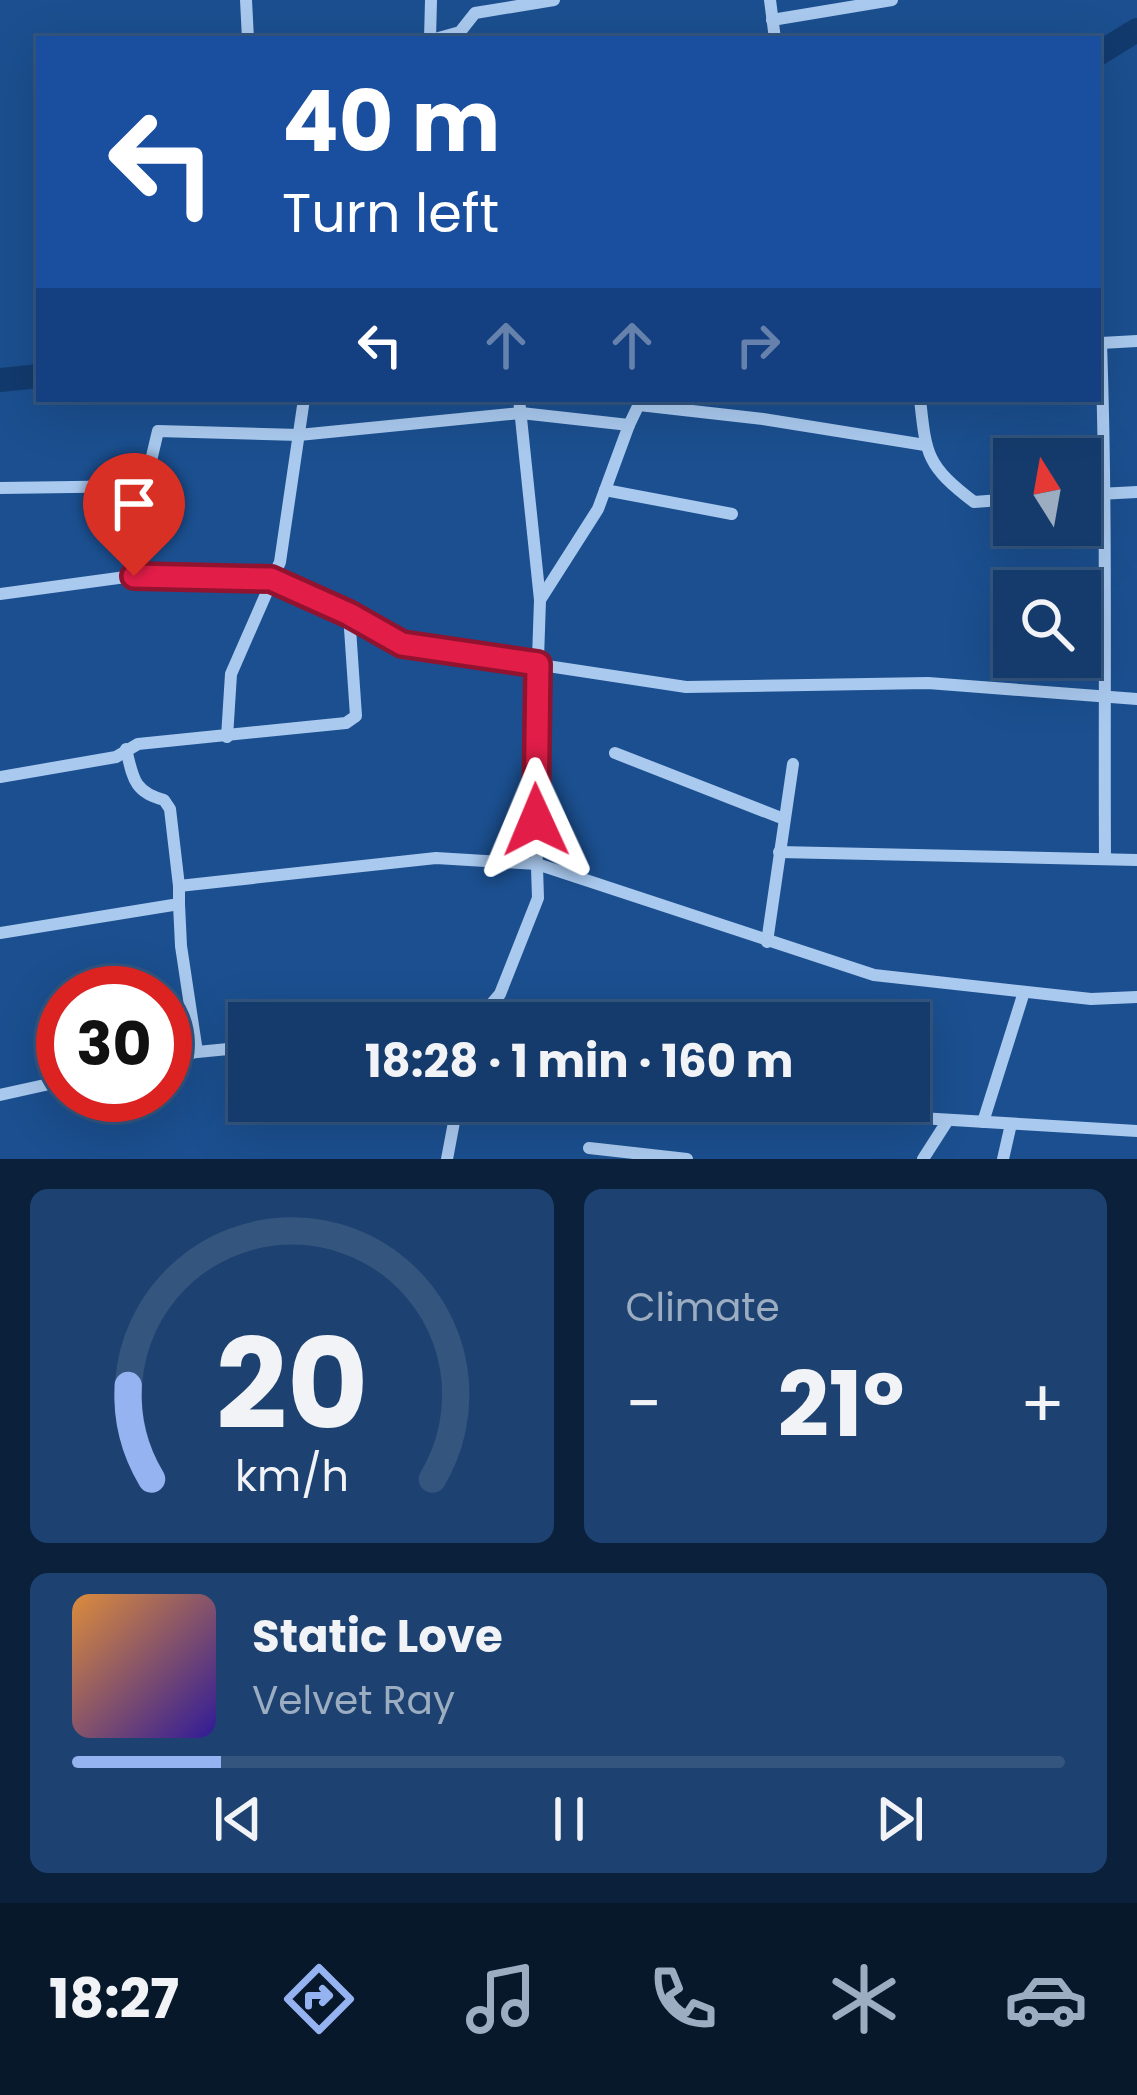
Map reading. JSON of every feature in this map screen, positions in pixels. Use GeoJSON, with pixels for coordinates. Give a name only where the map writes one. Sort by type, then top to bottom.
{"type":"FeatureCollection","features":[{"type":"Feature","properties":{"kind":"street"},"geometry":{"type":"LineString","coordinates":[[246,0],[248,36]]}},
{"type":"Feature","properties":{"kind":"street"},"geometry":{"type":"LineString","coordinates":[[431,0],[433,36]]}},
{"type":"Feature","properties":{"kind":"street"},"geometry":{"type":"LineString","coordinates":[[445,36],[460,32],[475,13],[554,0]]}},
{"type":"Feature","properties":{"kind":"street"},"geometry":{"type":"LineString","coordinates":[[770,0],[775,36]]}},
{"type":"Feature","properties":{"kind":"street"},"geometry":{"type":"LineString","coordinates":[[772,20],[892,0]]}},
{"type":"Feature","properties":{"kind":"street"},"geometry":{"type":"LineString","coordinates":[[1105,860],[1106,494],[1101,343],[1137,341]]}},
{"type":"Feature","properties":{"kind":"street"},"geometry":{"type":"LineString","coordinates":[[227,737],[231,674],[280,562],[304,402]]}},
{"type":"Feature","properties":{"kind":"street"},"geometry":{"type":"LineString","coordinates":[[540,600],[598,509],[640,402],[925,445]]}},
{"type":"Feature","properties":{"kind":"street"},"geometry":{"type":"LineString","coordinates":[[920,402],[925,445],[936,470],[974,502],[993,501]]}},
{"type":"Feature","properties":{"kind":"street"},"geometry":{"type":"LineString","coordinates":[[493,1002],[538,898],[534,776],[540,600],[520,406]]}},
{"type":"Feature","properties":{"kind":"street"},"geometry":{"type":"LineString","coordinates":[[0,488],[145,486],[158,431],[299,435],[520,406],[629,424]]}},
{"type":"Feature","properties":{"kind":"street"},"geometry":{"type":"LineString","coordinates":[[605,490],[732,514]]}},
{"type":"Feature","properties":{"kind":"street"},"geometry":{"type":"LineString","coordinates":[[1101,494],[1137,492]]}},
{"type":"Feature","properties":{"kind":"street"},"geometry":{"type":"LineString","coordinates":[[0,594],[134,576],[271,579],[402,644],[686,687],[928,683],[1137,699]]}},
{"type":"Feature","properties":{"kind":"street"},"geometry":{"type":"LineString","coordinates":[[0,777],[116,757],[138,744],[346,723],[356,716],[349,614]]}},
{"type":"Feature","properties":{"kind":"street"},"geometry":{"type":"LineString","coordinates":[[126,749],[139,789],[164,800],[170,809],[181,946],[197,1052]]}},
{"type":"Feature","properties":{"kind":"street"},"geometry":{"type":"LineString","coordinates":[[615,753],[784,819]]}},
{"type":"Feature","properties":{"kind":"street"},"geometry":{"type":"LineString","coordinates":[[767,942],[793,764]]}},
{"type":"Feature","properties":{"kind":"street"},"geometry":{"type":"LineString","coordinates":[[778,852],[1137,860]]}},
{"type":"Feature","properties":{"kind":"street"},"geometry":{"type":"LineString","coordinates":[[179,886],[436,858],[537,864],[874,975],[1091,999],[1137,997]]}},
{"type":"Feature","properties":{"kind":"street"},"geometry":{"type":"LineString","coordinates":[[0,933],[178,904]]}},
{"type":"Feature","properties":{"kind":"street"},"geometry":{"type":"LineString","coordinates":[[983,1122],[1024,992]]}},
{"type":"Feature","properties":{"kind":"street"},"geometry":{"type":"LineString","coordinates":[[192,1053],[228,1049]]}},
{"type":"Feature","properties":{"kind":"street"},"geometry":{"type":"LineString","coordinates":[[0,1094],[36,1087]]}},
{"type":"Feature","properties":{"kind":"street"},"geometry":{"type":"LineString","coordinates":[[930,1118],[1137,1131]]}},
{"type":"Feature","properties":{"kind":"street"},"geometry":{"type":"LineString","coordinates":[[923,1159],[948,1120]]}},
{"type":"Feature","properties":{"kind":"street"},"geometry":{"type":"LineString","coordinates":[[447,1159],[454,1122]]}},
{"type":"Feature","properties":{"kind":"street"},"geometry":{"type":"LineString","coordinates":[[1003,1159],[1011,1124]]}},
{"type":"Feature","properties":{"kind":"street"},"geometry":{"type":"LineString","coordinates":[[589,1148],[687,1159]]}},
{"type":"Feature","properties":{"kind":"waterway"},"geometry":{"type":"LineString","coordinates":[[1101,52],[1137,30]]}},
{"type":"Feature","properties":{"kind":"waterway"},"geometry":{"type":"LineString","coordinates":[[0,380],[36,376]]}},
{"type":"Feature","properties":{"kind":"route"},"geometry":{"type":"LineString","coordinates":[[134,576],[271,579],[402,644],[538,664],[536,820]]}}]}
